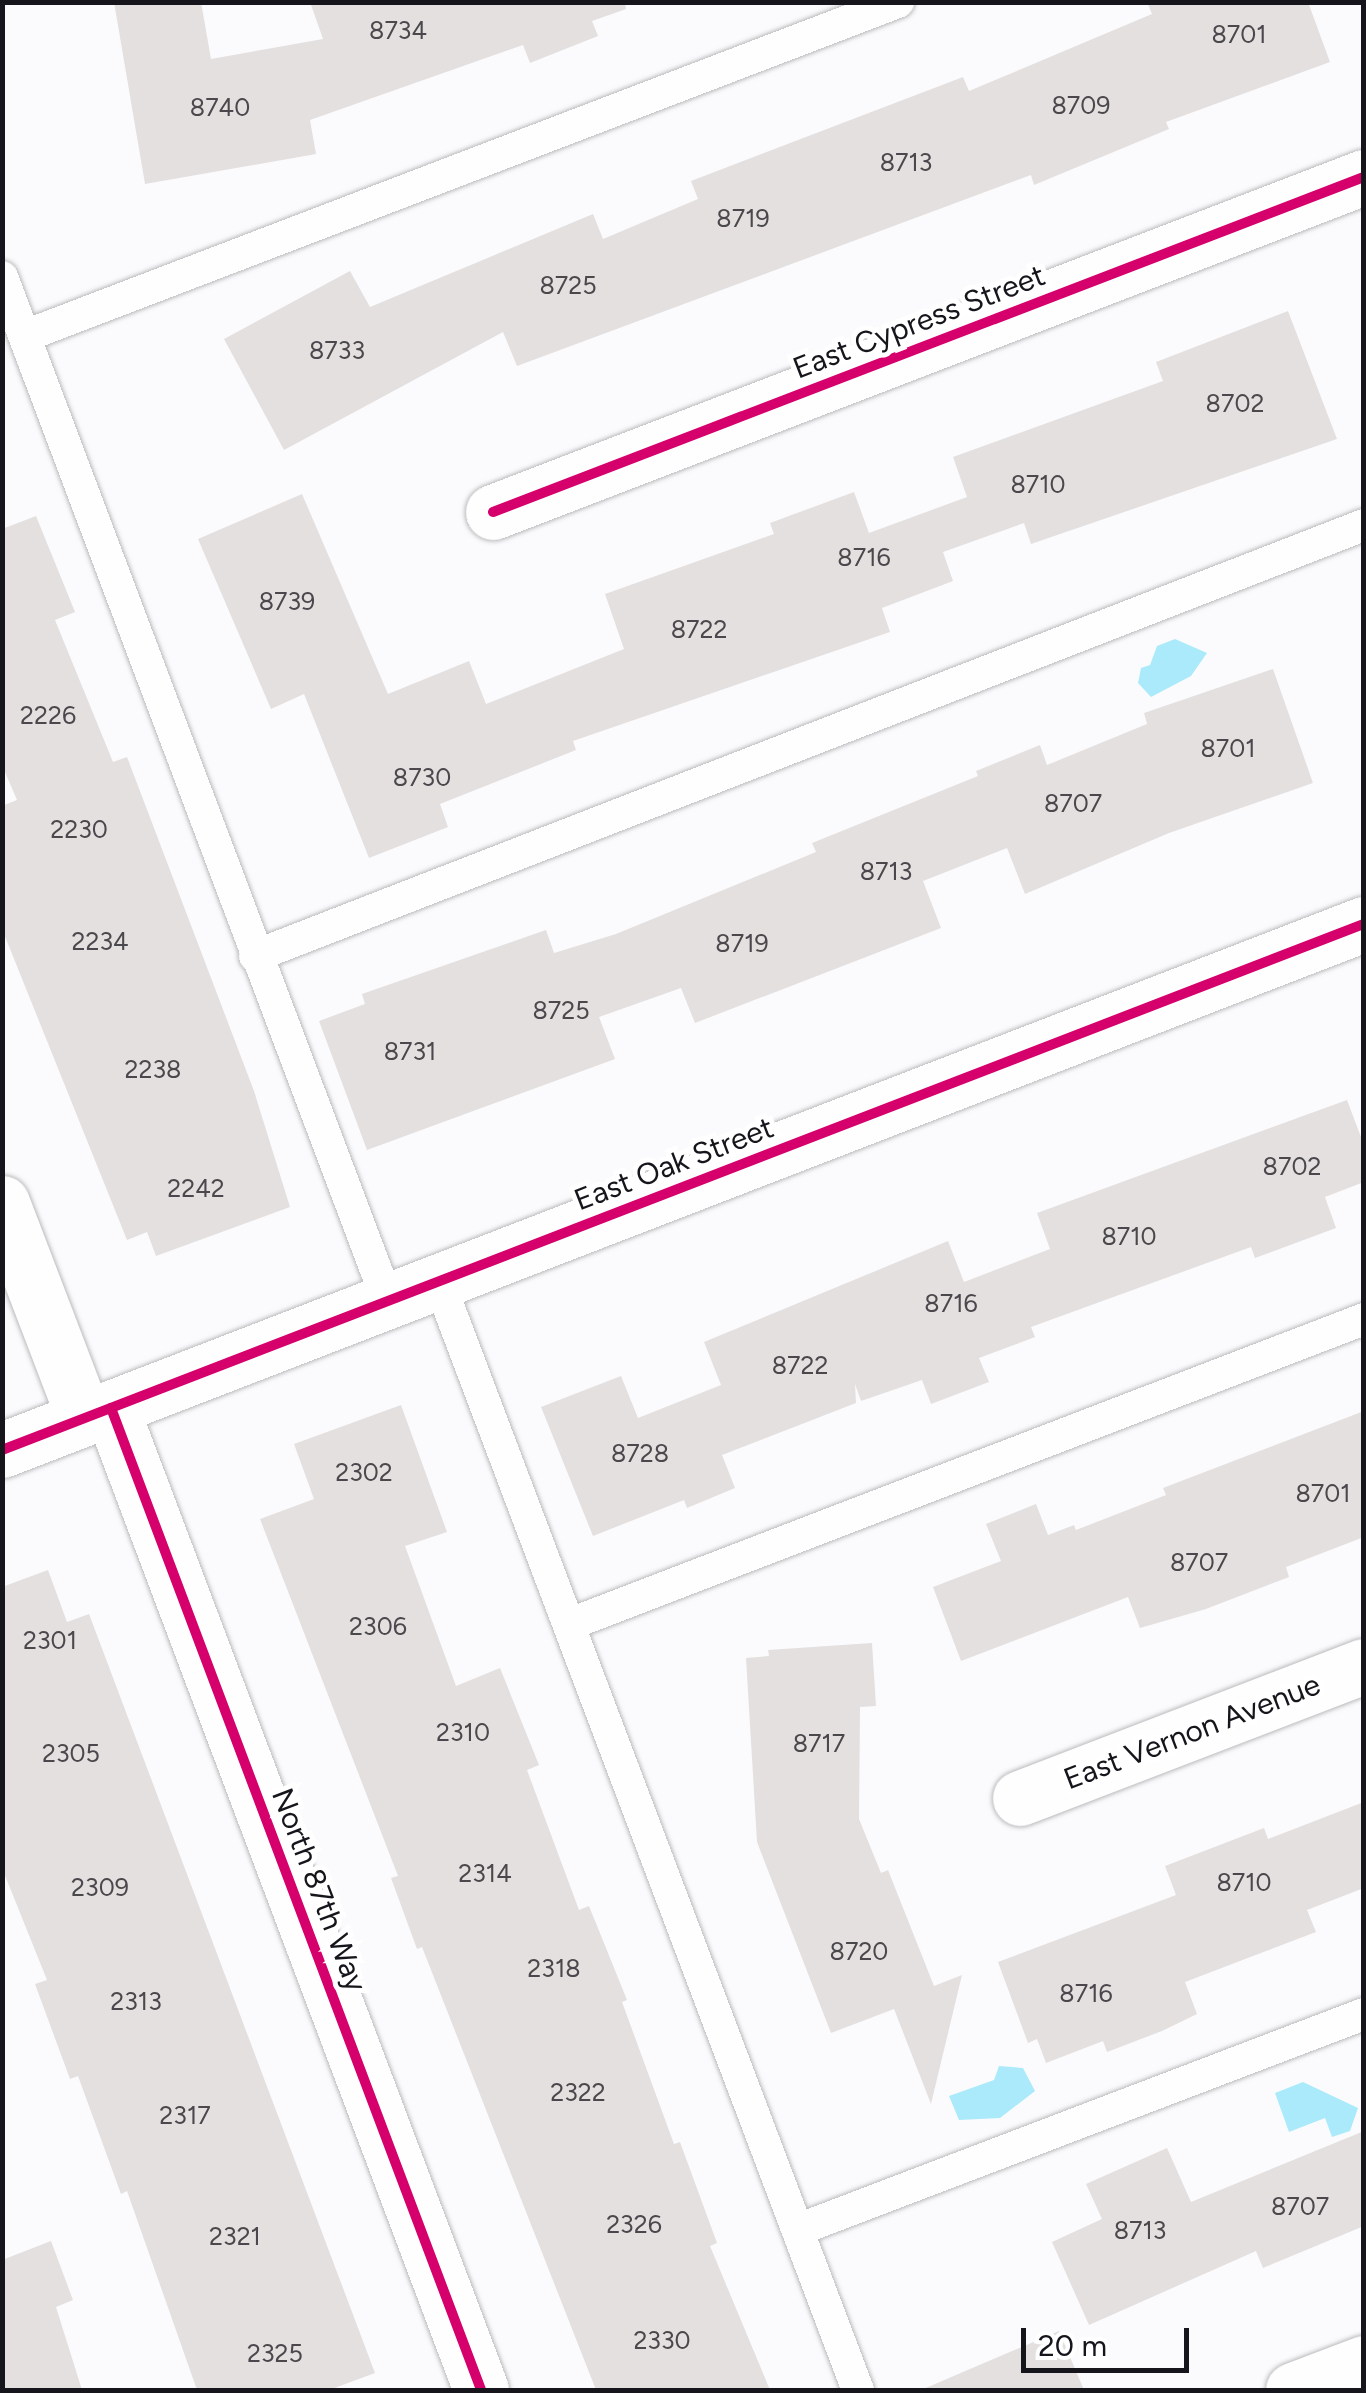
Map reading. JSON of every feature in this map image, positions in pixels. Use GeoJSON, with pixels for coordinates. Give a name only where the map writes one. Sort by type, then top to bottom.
{"type":"FeatureCollection","features":[{"type":"Feature","properties":{"kind":"street","name":"East Cypress Street"},"geometry":{"type":"LineString","coordinates":[[493,512],[1364,177]]}},
{"type":"Feature","properties":{"kind":"street","name":"East Oak Street"},"geometry":{"type":"LineString","coordinates":[[2,1450],[1364,924]]}},
{"type":"Feature","properties":{"kind":"street","name":"North 87th Way"},"geometry":{"type":"LineString","coordinates":[[2,1203],[98,1413],[481,2390]]}},
{"type":"Feature","properties":{"kind":"street","name":"East Vernon Avenue"},"geometry":{"type":"LineString","coordinates":[[1020,1798],[1364,1666]]}},
{"type":"Feature","properties":{"kind":"street"},"geometry":{"type":"LineString","coordinates":[[1293,2390],[1364,2363]]}},
{"type":"Feature","properties":{"kind":"lane"},"geometry":{"type":"LineString","coordinates":[[25,336],[898,2]]}},
{"type":"Feature","properties":{"kind":"lane"},"geometry":{"type":"LineString","coordinates":[[2,277],[388,1302]]}},
{"type":"Feature","properties":{"kind":"lane"},"geometry":{"type":"LineString","coordinates":[[255,956],[1364,525]]}},
{"type":"Feature","properties":{"kind":"lane"},"geometry":{"type":"LineString","coordinates":[[439,1282],[858,2390]]}},
{"type":"Feature","properties":{"kind":"lane"},"geometry":{"type":"LineString","coordinates":[[570,1624],[1364,1318]]}},
{"type":"Feature","properties":{"kind":"lane"},"geometry":{"type":"LineString","coordinates":[[800,2229],[1364,2014]]}},
{"type":"Feature","properties":{"kind":"water"},"geometry":{"type":"Polygon","coordinates":[[[1175,639],[1207,653],[1191,676],[1151,697],[1138,683],[1141,668],[1150,665],[1157,646],[1175,639]]]}},
{"type":"Feature","properties":{"kind":"water"},"geometry":{"type":"Polygon","coordinates":[[[999,2066],[1023,2068],[1035,2091],[1000,2118],[959,2120],[949,2096],[994,2080],[999,2066]]]}},
{"type":"Feature","properties":{"kind":"water"},"geometry":{"type":"Polygon","coordinates":[[[1303,2082],[1358,2108],[1350,2131],[1332,2137],[1325,2118],[1289,2132],[1275,2093],[1303,2082]]]}},
{"type":"Feature","properties":{"kind":"building"},"geometry":{"type":"Polygon","coordinates":[[[114,2],[201,2],[211,59],[323,39],[310,2],[625,2],[626,9],[592,21],[598,36],[530,63],[523,45],[310,120],[316,154],[145,184],[114,2]]]}},
{"type":"Feature","properties":{"kind":"building"},"geometry":{"type":"Polygon","coordinates":[[[1147,2],[1308,2],[1330,62],[1166,122],[1169,129],[1034,185],[1031,175],[517,366],[503,332],[284,450],[224,339],[350,271],[370,307],[593,214],[603,239],[698,199],[691,181],[963,77],[969,91],[1152,14],[1147,2]]]}},
{"type":"Feature","properties":{"kind":"building"},"geometry":{"type":"Polygon","coordinates":[[[1288,311],[1337,439],[1031,544],[1024,523],[943,552],[953,581],[882,608],[890,632],[573,741],[576,750],[440,804],[448,827],[369,858],[304,694],[271,709],[198,539],[302,494],[388,694],[469,661],[486,704],[624,649],[605,594],[774,534],[770,523],[854,492],[869,533],[967,497],[953,457],[1163,381],[1156,362],[1288,311]]]}},
{"type":"Feature","properties":{"kind":"building"},"geometry":{"type":"Polygon","coordinates":[[[36,516],[75,612],[55,620],[113,762],[127,757],[254,1091],[290,1207],[156,1256],[147,1232],[127,1240],[2,929],[2,806],[17,800],[2,765],[2,529],[36,516]]]}},
{"type":"Feature","properties":{"kind":"building"},"geometry":{"type":"Polygon","coordinates":[[[1273,669],[1313,783],[1169,833],[1025,894],[1007,848],[923,881],[941,928],[695,1023],[681,988],[599,1017],[615,1059],[367,1150],[319,1021],[365,1004],[362,994],[546,930],[554,953],[616,934],[816,852],[812,843],[978,776],[976,771],[1040,745],[1047,765],[1147,724],[1144,713],[1273,669]]]}},
{"type":"Feature","properties":{"kind":"building"},"geometry":{"type":"Polygon","coordinates":[[[1347,1100],[1364,1145],[1364,1182],[1325,1197],[1336,1228],[1255,1258],[1251,1247],[1031,1327],[1035,1337],[979,1358],[989,1382],[931,1404],[922,1380],[861,1401],[855,1384],[856,1403],[722,1455],[735,1488],[687,1508],[684,1500],[593,1536],[541,1407],[621,1376],[638,1418],[721,1385],[704,1342],[948,1241],[964,1282],[1050,1249],[1037,1213],[1347,1100]]]}},
{"type":"Feature","properties":{"kind":"building"},"geometry":{"type":"Polygon","coordinates":[[[401,1405],[447,1532],[405,1546],[456,1686],[500,1668],[539,1765],[527,1770],[579,1910],[589,1906],[627,2000],[622,2002],[674,2144],[680,2142],[717,2243],[710,2246],[770,2390],[596,2390],[422,1947],[417,1949],[391,1878],[398,1876],[260,1519],[314,1499],[294,1444],[401,1405]]]}},
{"type":"Feature","properties":{"kind":"building"},"geometry":{"type":"Polygon","coordinates":[[[1364,1411],[1364,1537],[1286,1567],[1289,1577],[1206,1609],[1140,1628],[1128,1597],[961,1661],[933,1587],[1001,1561],[986,1524],[1036,1504],[1048,1535],[1074,1525],[1076,1530],[1166,1495],[1163,1488],[1364,1411]]]}},
{"type":"Feature","properties":{"kind":"building"},"geometry":{"type":"Polygon","coordinates":[[[48,1570],[67,1622],[89,1614],[375,2373],[329,2390],[197,2390],[127,2191],[121,2194],[78,2076],[70,2079],[35,1984],[47,1980],[2,1868],[2,1587],[48,1570]]]}},
{"type":"Feature","properties":{"kind":"building"},"geometry":{"type":"Polygon","coordinates":[[[872,1643],[876,1706],[860,1707],[859,1819],[881,1873],[888,1870],[934,1986],[962,1975],[931,2104],[894,2009],[831,2033],[757,1842],[746,1658],[769,1656],[768,1650],[872,1643]]]}},
{"type":"Feature","properties":{"kind":"building"},"geometry":{"type":"Polygon","coordinates":[[[1364,1802],[1364,1888],[1307,1910],[1316,1932],[1185,1982],[1197,2014],[1162,2031],[1107,2052],[1103,2041],[1046,2063],[1037,2039],[1028,2043],[998,1962],[1176,1895],[1165,1866],[1264,1828],[1268,1839],[1364,1802]]]}},
{"type":"Feature","properties":{"kind":"building"},"geometry":{"type":"Polygon","coordinates":[[[1364,2131],[1364,2226],[1263,2268],[1256,2251],[1089,2325],[1052,2242],[1102,2219],[1086,2184],[1167,2148],[1191,2202],[1364,2131]]]}},
{"type":"Feature","properties":{"kind":"building"},"geometry":{"type":"Polygon","coordinates":[[[51,2241],[73,2300],[56,2307],[82,2390],[2,2390],[2,2260],[51,2241]]]}},
{"type":"Feature","properties":{"kind":"building"},"geometry":{"type":"Polygon","coordinates":[[[1059,2331],[1084,2390],[921,2390],[1059,2331]]]}},
{"type":"Feature","properties":{"kind":"cycle path"},"geometry":{"type":"LineString","coordinates":[[493,512],[1364,177]]}},
{"type":"Feature","properties":{"kind":"cycle path"},"geometry":{"type":"LineString","coordinates":[[2,1450],[1364,924]]}},
{"type":"Feature","properties":{"kind":"cycle path"},"geometry":{"type":"LineString","coordinates":[[111,1408],[481,2390]]}}]}
